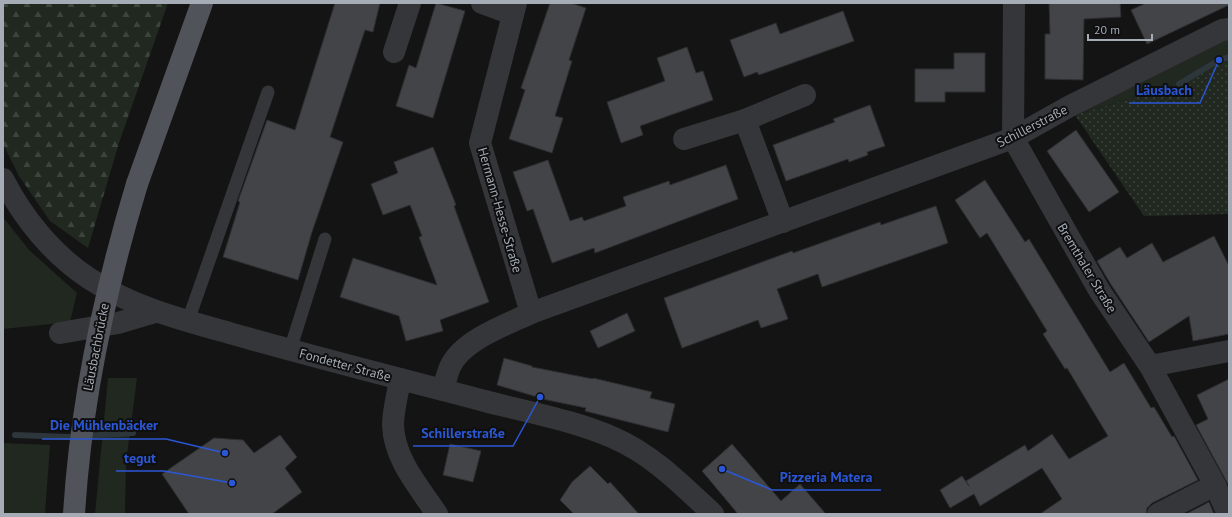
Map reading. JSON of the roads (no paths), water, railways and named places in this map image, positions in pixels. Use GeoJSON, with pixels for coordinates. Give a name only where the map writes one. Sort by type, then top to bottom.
{"type":"FeatureCollection","features":[{"type":"Feature","properties":{"kind":"main road","name":"Läusbachbrücke"},"geometry":{"type":"LineString","coordinates":[[74,514],[85,405],[98,330],[115,257],[136,184],[202,3]]}},
{"type":"Feature","properties":{"kind":"street"},"geometry":{"type":"LineString","coordinates":[[394,52],[410,3]]}},
{"type":"Feature","properties":{"kind":"street","name":"Hermann-Hesse-Straße"},"geometry":{"type":"LineString","coordinates":[[482,3],[514,8],[480,143],[531,313]]}},
{"type":"Feature","properties":{"kind":"street"},"geometry":{"type":"LineString","coordinates":[[1013,138],[1014,3]]}},
{"type":"Feature","properties":{"kind":"street","name":"Schillerstraße"},"geometry":{"type":"LineString","coordinates":[[443,390],[450,366],[459,353],[470,343],[531,313],[1013,138],[1077,103],[1222,30],[1229,29]]}},
{"type":"Feature","properties":{"kind":"street"},"geometry":{"type":"LineString","coordinates":[[684,139],[745,120],[805,95]]}},
{"type":"Feature","properties":{"kind":"street"},"geometry":{"type":"LineString","coordinates":[[745,120],[783,222]]}},
{"type":"Feature","properties":{"kind":"street","name":"Bremthaler Straße"},"geometry":{"type":"LineString","coordinates":[[1013,138],[1096,284],[1150,366],[1215,485],[1228,514]]}},
{"type":"Feature","properties":{"kind":"street","name":"Fondetter Straße"},"geometry":{"type":"LineString","coordinates":[[3,179],[12,197],[34,228],[59,255],[88,279],[121,298],[155,312],[290,350],[593,430],[614,438],[638,450],[664,468],[713,514]]}},
{"type":"Feature","properties":{"kind":"street"},"geometry":{"type":"LineString","coordinates":[[60,333],[118,323],[155,312]]}},
{"type":"Feature","properties":{"kind":"street"},"geometry":{"type":"LineString","coordinates":[[1150,366],[1229,351]]}},
{"type":"Feature","properties":{"kind":"street"},"geometry":{"type":"LineString","coordinates":[[400,379],[393,424],[396,445],[405,466],[437,514]]}},
{"type":"Feature","properties":{"kind":"street"},"geometry":{"type":"LineString","coordinates":[[1158,514],[1215,485]]}},
{"type":"Feature","properties":{"kind":"lane"},"geometry":{"type":"LineString","coordinates":[[188,321],[268,92]]}},
{"type":"Feature","properties":{"kind":"lane"},"geometry":{"type":"LineString","coordinates":[[290,350],[325,239]]}},
{"type":"Feature","properties":{"kind":"waterway"},"geometry":{"type":"LineString","coordinates":[[1179,84],[1219,60],[1229,57]]}},
{"type":"Feature","properties":{"kind":"waterway"},"geometry":{"type":"LineString","coordinates":[[15,435],[68,437],[133,433]]}},
{"type":"Feature","properties":{"kind":"place","name":"Läusbach"},"geometry":{"type":"Point","coordinates":[1219,60]}},
{"type":"Feature","properties":{"kind":"place","name":"Schillerstraße"},"geometry":{"type":"Point","coordinates":[540,397]}},
{"type":"Feature","properties":{"kind":"place","name":"Die Mühlenbäcker"},"geometry":{"type":"Point","coordinates":[225,453]}},
{"type":"Feature","properties":{"kind":"place","name":"Pizzeria Matera"},"geometry":{"type":"Point","coordinates":[722,469]}},
{"type":"Feature","properties":{"kind":"place","name":"tegut"},"geometry":{"type":"Point","coordinates":[232,483]}}]}
